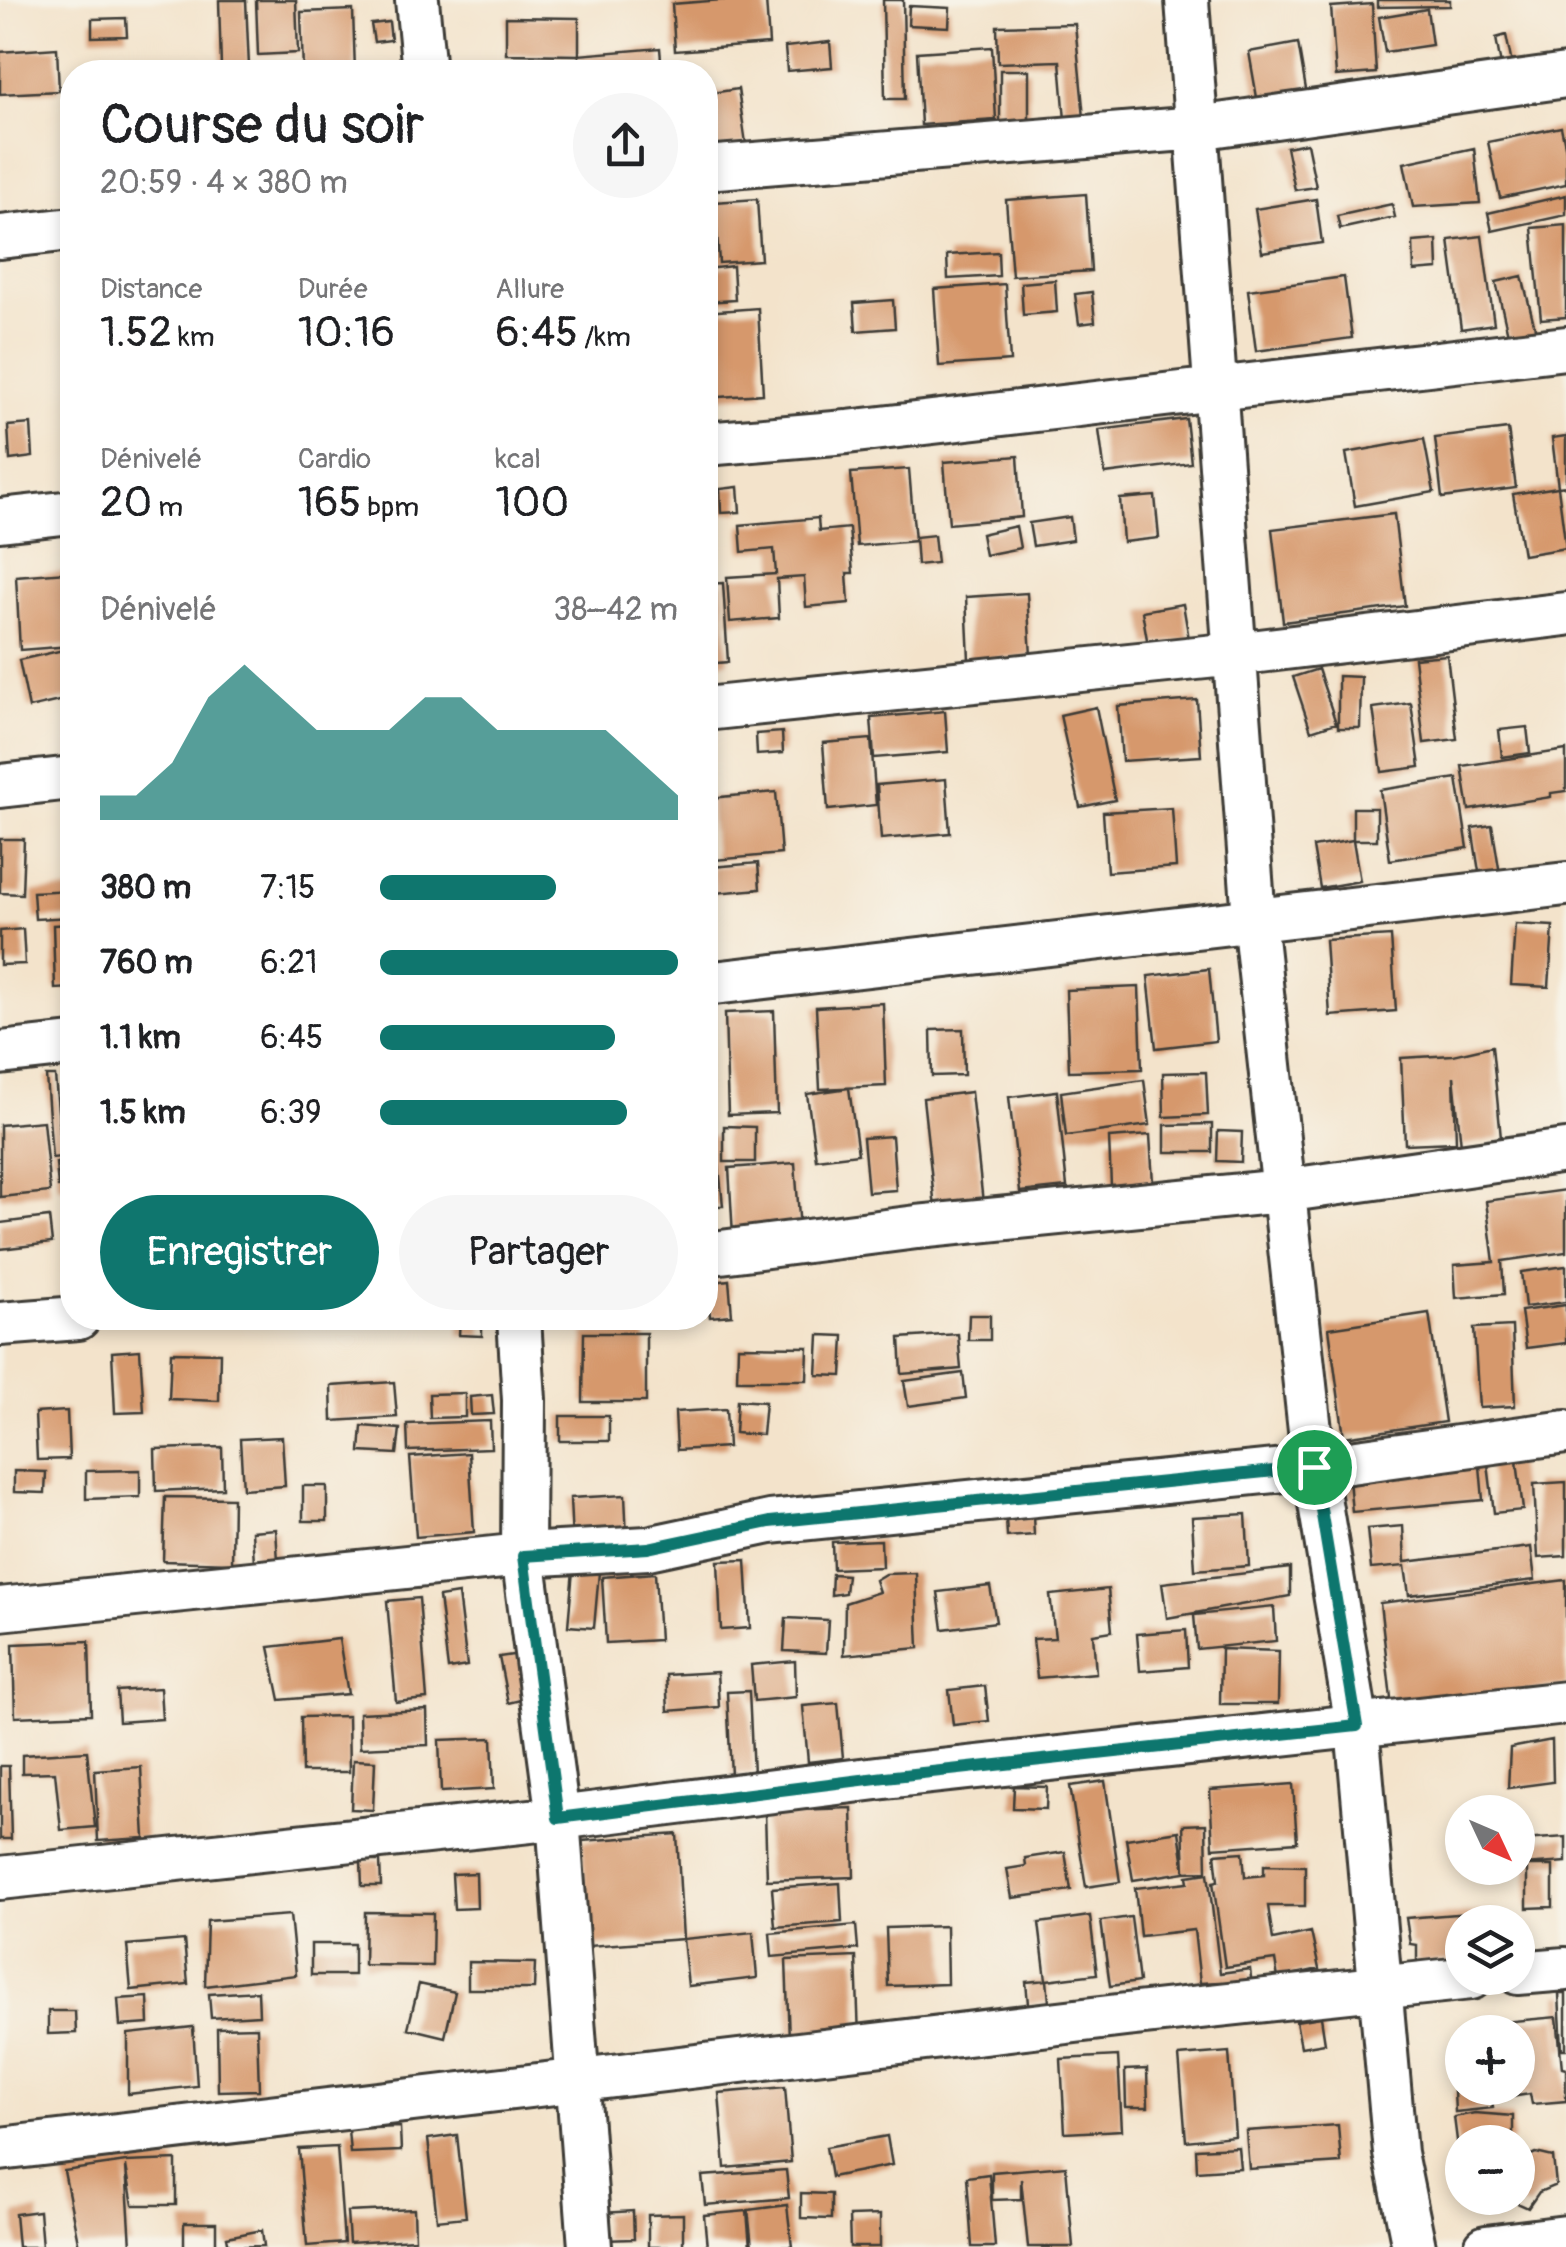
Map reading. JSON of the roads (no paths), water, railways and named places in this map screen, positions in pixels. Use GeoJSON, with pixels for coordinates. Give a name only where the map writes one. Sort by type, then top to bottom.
{"type":"FeatureCollection","features":[{"type":"Feature","properties":{"kind":"street"},"geometry":{"type":"LineString","coordinates":[[417,0],[423,60]]}},
{"type":"Feature","properties":{"kind":"street"},"geometry":{"type":"LineString","coordinates":[[1186,0],[1254,919],[1314,1467],[1357,1726],[1395,2153],[1414,2247]]}},
{"type":"Feature","properties":{"kind":"street"},"geometry":{"type":"LineString","coordinates":[[718,167],[1197,128],[1566,76]]}},
{"type":"Feature","properties":{"kind":"street"},"geometry":{"type":"LineString","coordinates":[[0,237],[60,230]]}},
{"type":"Feature","properties":{"kind":"street"},"geometry":{"type":"LineString","coordinates":[[718,443],[847,432],[1566,348]]}},
{"type":"Feature","properties":{"kind":"street"},"geometry":{"type":"LineString","coordinates":[[0,520],[60,513]]}},
{"type":"Feature","properties":{"kind":"street"},"geometry":{"type":"LineString","coordinates":[[718,708],[1235,654],[1566,614]]}},
{"type":"Feature","properties":{"kind":"street"},"geometry":{"type":"LineString","coordinates":[[0,786],[60,779]]}},
{"type":"Feature","properties":{"kind":"street"},"geometry":{"type":"LineString","coordinates":[[718,982],[1566,884]]}},
{"type":"Feature","properties":{"kind":"street"},"geometry":{"type":"LineString","coordinates":[[0,1052],[60,1046]]}},
{"type":"Feature","properties":{"kind":"street"},"geometry":{"type":"LineString","coordinates":[[718,1252],[917,1227],[1283,1191],[1566,1151]]}},
{"type":"Feature","properties":{"kind":"street"},"geometry":{"type":"LineString","coordinates":[[0,1324],[60,1319]]}},
{"type":"Feature","properties":{"kind":"street"},"geometry":{"type":"LineString","coordinates":[[520,1330],[524,1400],[523,1556],[558,1818],[590,2247]]}},
{"type":"Feature","properties":{"kind":"street"},"geometry":{"type":"LineString","coordinates":[[0,1609],[523,1556],[648,1548],[770,1522],[1314,1467],[1566,1432]]}},
{"type":"Feature","properties":{"kind":"street"},"geometry":{"type":"LineString","coordinates":[[0,1878],[1566,1703]]}},
{"type":"Feature","properties":{"kind":"street"},"geometry":{"type":"LineString","coordinates":[[1535,1972],[1566,1969]]}},
{"type":"Feature","properties":{"kind":"street"},"geometry":{"type":"LineString","coordinates":[[0,2149],[1445,1980]]}},
{"type":"Feature","properties":{"kind":"street"},"geometry":{"type":"LineString","coordinates":[[1486,2247],[1566,2237]]}}]}
